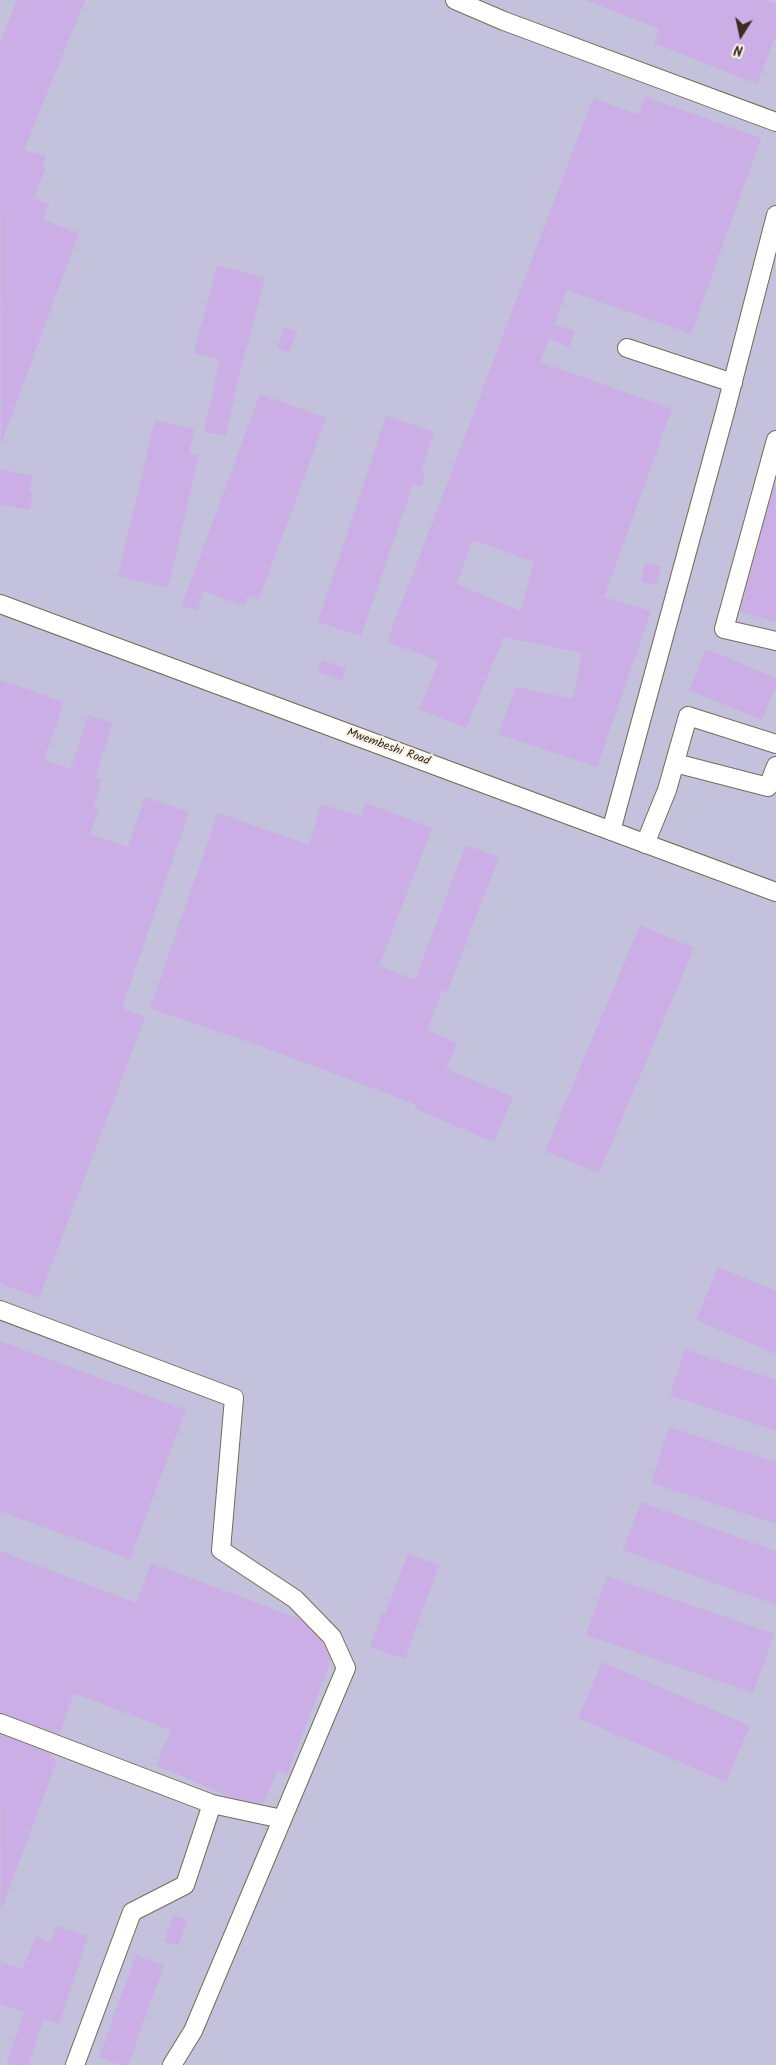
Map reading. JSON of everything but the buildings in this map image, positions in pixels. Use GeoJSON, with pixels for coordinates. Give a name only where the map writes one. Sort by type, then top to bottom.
{"type":"FeatureCollection","features":[{"type":"Feature","properties":{"kind":"street"},"geometry":{"type":"LineString","coordinates":[[454,0],[512,24],[776,122]]}},
{"type":"Feature","properties":{"kind":"street"},"geometry":{"type":"LineString","coordinates":[[611,831],[733,383],[776,215]]}},
{"type":"Feature","properties":{"kind":"street"},"geometry":{"type":"LineString","coordinates":[[627,348],[733,383]]}},
{"type":"Feature","properties":{"kind":"street"},"geometry":{"type":"LineString","coordinates":[[776,440],[724,629],[776,641]]}},
{"type":"Feature","properties":{"kind":"street","name":"Mwembeshi Road"},"geometry":{"type":"LineString","coordinates":[[0,604],[776,892]]}},
{"type":"Feature","properties":{"kind":"street"},"geometry":{"type":"LineString","coordinates":[[645,844],[667,790],[688,716],[776,744]]}},
{"type":"Feature","properties":{"kind":"street"},"geometry":{"type":"LineString","coordinates":[[675,763],[768,787],[776,766]]}},
{"type":"Feature","properties":{"kind":"street"},"geometry":{"type":"LineString","coordinates":[[0,1310],[234,1398],[222,1550],[295,1599],[332,1637],[346,1668],[193,2031],[172,2065]]}},
{"type":"Feature","properties":{"kind":"street"},"geometry":{"type":"LineString","coordinates":[[0,1723],[212,1804],[282,1819]]}},
{"type":"Feature","properties":{"kind":"street"},"geometry":{"type":"LineString","coordinates":[[75,2065],[132,1912],[185,1885],[212,1804]]}},
{"type":"Feature","properties":{"kind":"shaded area"},"geometry":{"type":"Polygon","coordinates":[[[0,0],[776,0],[776,2065],[0,2065],[0,0]]]}}]}
